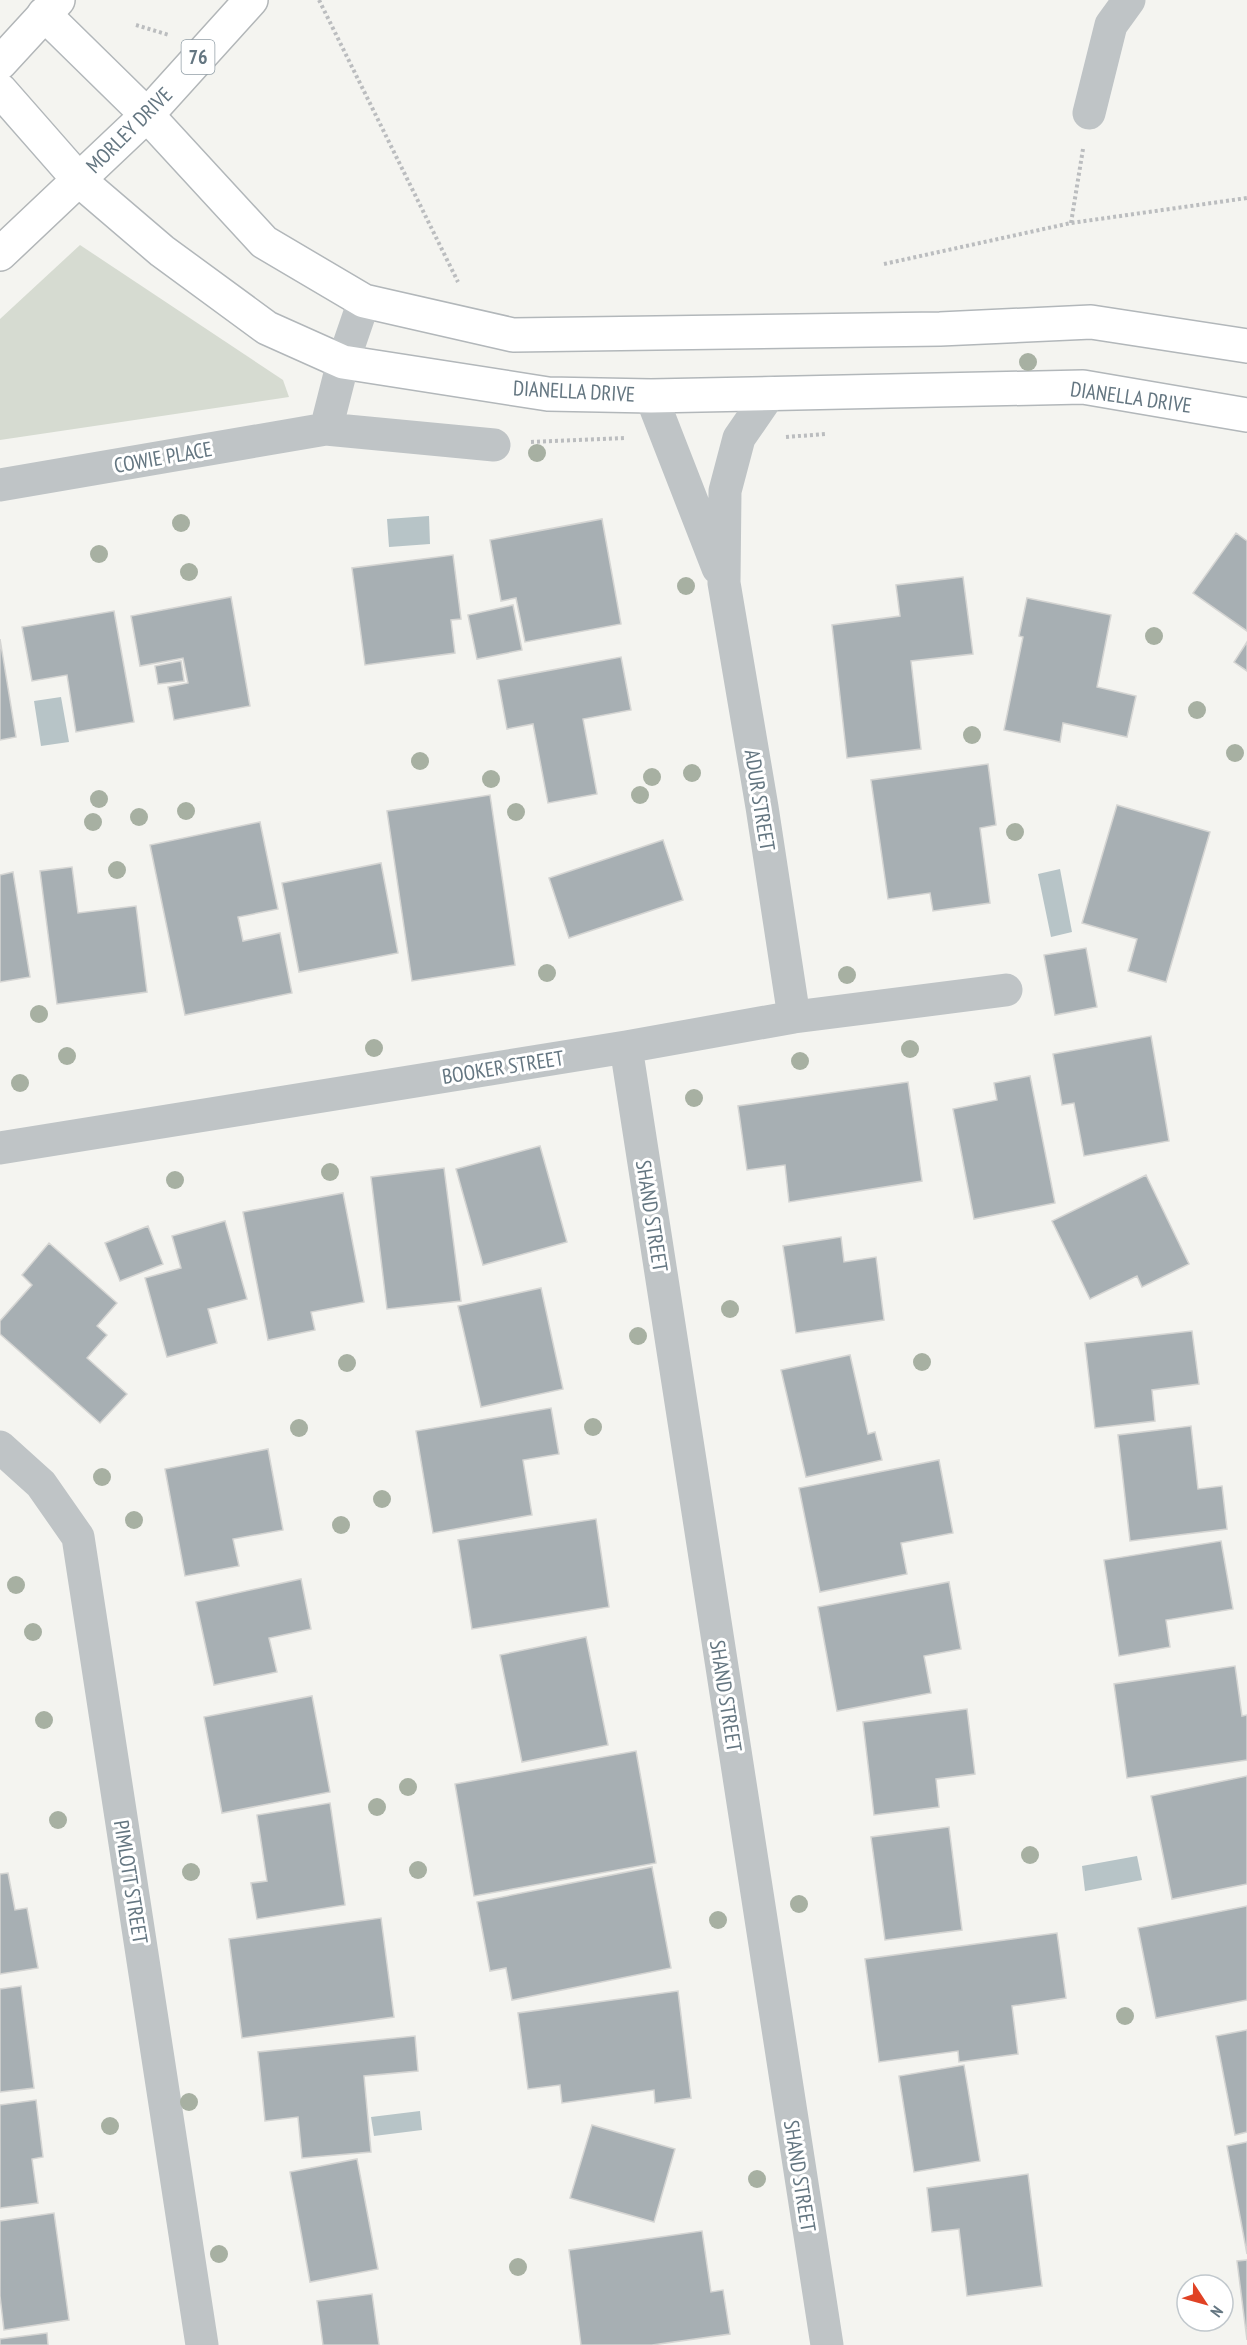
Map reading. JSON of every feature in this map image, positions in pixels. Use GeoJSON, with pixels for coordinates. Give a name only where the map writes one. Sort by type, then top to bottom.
{"type":"FeatureCollection","features":[{"type":"Feature","properties":{"kind":"main road","name":"MORLEY DRIVE"},"geometry":{"type":"LineString","coordinates":[[0,254],[147,115],[251,0]]}},
{"type":"Feature","properties":{"kind":"main road"},"geometry":{"type":"LineString","coordinates":[[0,63],[51,7],[264,242],[364,301],[513,335],[940,329],[1091,322],[1247,346]]}},
{"type":"Feature","properties":{"kind":"main road","name":"DIANELLA DRIVE"},"geometry":{"type":"LineString","coordinates":[[0,90],[79,180],[162,251],[267,328],[343,362],[548,394],[651,396],[1083,387],[1247,415]]}},
{"type":"Feature","properties":{"kind":"street"},"geometry":{"type":"LineString","coordinates":[[1089,113],[1111,25],[1129,0]]}},
{"type":"Feature","properties":{"kind":"street"},"geometry":{"type":"LineString","coordinates":[[326,429],[343,362],[364,301]]}},
{"type":"Feature","properties":{"kind":"street","name":"ADUR STREET"},"geometry":{"type":"LineString","coordinates":[[770,393],[739,438],[725,491],[724,583],[762,807],[794,1017]]}},
{"type":"Feature","properties":{"kind":"street","name":"ADUR STREET"},"geometry":{"type":"LineString","coordinates":[[651,396],[724,583]]}},
{"type":"Feature","properties":{"kind":"street","name":"COWIE PLACE"},"geometry":{"type":"LineString","coordinates":[[0,485],[326,429],[494,445]]}},
{"type":"Feature","properties":{"kind":"street","name":"BOOKER STREET"},"geometry":{"type":"LineString","coordinates":[[0,1148],[626,1047],[794,1017],[1006,990]]}},
{"type":"Feature","properties":{"kind":"street","name":"SHAND STREET"},"geometry":{"type":"LineString","coordinates":[[626,1047],[826,2345]]}},
{"type":"Feature","properties":{"kind":"street","name":"PIMLOTT STREET"},"geometry":{"type":"LineString","coordinates":[[0,1447],[41,1484],[78,1537],[202,2345]]}},
{"type":"Feature","properties":{"kind":"path"},"geometry":{"type":"LineString","coordinates":[[319,0],[460,285]]}},
{"type":"Feature","properties":{"kind":"path"},"geometry":{"type":"LineString","coordinates":[[136,25],[180,38]]}},
{"type":"Feature","properties":{"kind":"path"},"geometry":{"type":"LineString","coordinates":[[1071,223],[1089,113]]}},
{"type":"Feature","properties":{"kind":"path"},"geometry":{"type":"LineString","coordinates":[[884,264],[1071,223],[1247,198]]}},
{"type":"Feature","properties":{"kind":"path"},"geometry":{"type":"LineString","coordinates":[[739,438],[831,433]]}},
{"type":"Feature","properties":{"kind":"path"},"geometry":{"type":"LineString","coordinates":[[494,445],[601,438],[668,437]]}},
{"type":"Feature","properties":{"kind":"shaded area"},"geometry":{"type":"Polygon","coordinates":[[[80,245],[283,380],[289,397],[0,440],[0,319],[80,245]]]}},
{"type":"Feature","properties":{"kind":"shaded area"},"geometry":{"type":"Polygon","coordinates":[[[429,516],[430,544],[389,547],[387,519],[429,516]]]}},
{"type":"Feature","properties":{"kind":"shaded area"},"geometry":{"type":"Polygon","coordinates":[[[61,697],[69,742],[41,746],[34,701],[61,697]]]}},
{"type":"Feature","properties":{"kind":"shaded area"},"geometry":{"type":"Polygon","coordinates":[[[1060,869],[1072,932],[1051,937],[1038,874],[1060,869]]]}},
{"type":"Feature","properties":{"kind":"shaded area"},"geometry":{"type":"Polygon","coordinates":[[[1137,1856],[1142,1880],[1085,1891],[1082,1866],[1137,1856]]]}},
{"type":"Feature","properties":{"kind":"shaded area"},"geometry":{"type":"Polygon","coordinates":[[[420,2111],[422,2130],[374,2136],[371,2117],[420,2111]]]}},
{"type":"Feature","properties":{"kind":"building"},"geometry":{"type":"Polygon","coordinates":[[[602,519],[621,624],[525,642],[516,598],[501,601],[490,540],[602,519]]]}},
{"type":"Feature","properties":{"kind":"building"},"geometry":{"type":"Polygon","coordinates":[[[1236,533],[1247,541],[1247,631],[1193,593],[1236,533]]]}},
{"type":"Feature","properties":{"kind":"building"},"geometry":{"type":"Polygon","coordinates":[[[453,555],[461,619],[451,620],[455,653],[365,665],[352,568],[453,555]]]}},
{"type":"Feature","properties":{"kind":"building"},"geometry":{"type":"Polygon","coordinates":[[[963,577],[973,654],[911,661],[921,749],[847,758],[832,625],[900,616],[896,585],[963,577]]]}},
{"type":"Feature","properties":{"kind":"building"},"geometry":{"type":"Polygon","coordinates":[[[231,597],[250,706],[174,720],[168,687],[188,683],[183,658],[140,666],[131,616],[231,597]]]}},
{"type":"Feature","properties":{"kind":"building"},"geometry":{"type":"Polygon","coordinates":[[[1027,598],[1111,615],[1097,687],[1136,696],[1127,737],[1063,723],[1060,742],[1004,730],[1023,637],[1019,636],[1027,598]]]}},
{"type":"Feature","properties":{"kind":"building"},"geometry":{"type":"Polygon","coordinates":[[[513,605],[522,650],[477,659],[468,615],[513,605]]]}},
{"type":"Feature","properties":{"kind":"building"},"geometry":{"type":"Polygon","coordinates":[[[114,611],[134,722],[76,732],[67,675],[32,681],[22,627],[114,611]]]}},
{"type":"Feature","properties":{"kind":"building"},"geometry":{"type":"Polygon","coordinates":[[[0,639],[16,737],[0,740],[0,639]]]}},
{"type":"Feature","properties":{"kind":"building"},"geometry":{"type":"Polygon","coordinates":[[[1247,642],[1247,671],[1234,662],[1247,642]]]}},
{"type":"Feature","properties":{"kind":"building"},"geometry":{"type":"Polygon","coordinates":[[[621,657],[631,710],[583,719],[597,794],[548,803],[533,724],[507,729],[498,680],[621,657]]]}},
{"type":"Feature","properties":{"kind":"building"},"geometry":{"type":"Polygon","coordinates":[[[181,661],[184,681],[158,684],[155,666],[181,661]]]}},
{"type":"Feature","properties":{"kind":"building"},"geometry":{"type":"Polygon","coordinates":[[[988,764],[996,825],[980,828],[990,903],[933,911],[930,893],[888,899],[871,780],[988,764]]]}},
{"type":"Feature","properties":{"kind":"building"},"geometry":{"type":"Polygon","coordinates":[[[490,795],[515,965],[412,981],[387,811],[490,795]]]}},
{"type":"Feature","properties":{"kind":"building"},"geometry":{"type":"Polygon","coordinates":[[[1117,805],[1210,832],[1166,982],[1128,971],[1137,939],[1082,923],[1117,805]]]}},
{"type":"Feature","properties":{"kind":"building"},"geometry":{"type":"Polygon","coordinates":[[[260,822],[278,909],[238,917],[243,941],[280,933],[292,993],[185,1015],[150,845],[260,822]]]}},
{"type":"Feature","properties":{"kind":"building"},"geometry":{"type":"Polygon","coordinates":[[[663,840],[683,900],[569,938],[549,878],[663,840]]]}},
{"type":"Feature","properties":{"kind":"building"},"geometry":{"type":"Polygon","coordinates":[[[381,863],[398,953],[299,972],[282,883],[381,863]]]}},
{"type":"Feature","properties":{"kind":"building"},"geometry":{"type":"Polygon","coordinates":[[[72,867],[78,913],[136,906],[147,992],[57,1004],[40,871],[72,867]]]}},
{"type":"Feature","properties":{"kind":"building"},"geometry":{"type":"Polygon","coordinates":[[[13,872],[30,977],[0,982],[0,875],[13,872]]]}},
{"type":"Feature","properties":{"kind":"building"},"geometry":{"type":"Polygon","coordinates":[[[1086,948],[1097,1007],[1055,1015],[1044,955],[1086,948]]]}},
{"type":"Feature","properties":{"kind":"building"},"geometry":{"type":"Polygon","coordinates":[[[1151,1036],[1169,1141],[1084,1156],[1074,1103],[1062,1105],[1053,1054],[1151,1036]]]}},
{"type":"Feature","properties":{"kind":"building"},"geometry":{"type":"Polygon","coordinates":[[[1030,1076],[1055,1203],[974,1219],[953,1109],[997,1100],[994,1083],[1030,1076]]]}},
{"type":"Feature","properties":{"kind":"building"},"geometry":{"type":"Polygon","coordinates":[[[908,1082],[922,1181],[789,1202],[785,1165],[747,1170],[738,1106],[908,1082]]]}},
{"type":"Feature","properties":{"kind":"building"},"geometry":{"type":"Polygon","coordinates":[[[540,1146],[567,1242],[483,1265],[456,1169],[540,1146]]]}},
{"type":"Feature","properties":{"kind":"building"},"geometry":{"type":"Polygon","coordinates":[[[444,1168],[461,1301],[387,1309],[371,1177],[444,1168]]]}},
{"type":"Feature","properties":{"kind":"building"},"geometry":{"type":"Polygon","coordinates":[[[1146,1175],[1189,1264],[1142,1287],[1137,1276],[1090,1299],[1052,1221],[1146,1175]]]}},
{"type":"Feature","properties":{"kind":"building"},"geometry":{"type":"Polygon","coordinates":[[[343,1193],[364,1302],[311,1312],[315,1330],[268,1340],[243,1212],[343,1193]]]}},
{"type":"Feature","properties":{"kind":"building"},"geometry":{"type":"Polygon","coordinates":[[[225,1221],[247,1299],[208,1309],[217,1343],[167,1357],[145,1278],[181,1268],[172,1236],[225,1221]]]}},
{"type":"Feature","properties":{"kind":"building"},"geometry":{"type":"Polygon","coordinates":[[[148,1226],[163,1264],[120,1281],[105,1243],[148,1226]]]}},
{"type":"Feature","properties":{"kind":"building"},"geometry":{"type":"Polygon","coordinates":[[[841,1237],[844,1262],[876,1257],[884,1320],[796,1333],[783,1246],[841,1237]]]}},
{"type":"Feature","properties":{"kind":"building"},"geometry":{"type":"Polygon","coordinates":[[[49,1243],[117,1303],[97,1326],[107,1335],[87,1358],[127,1394],[100,1423],[0,1334],[0,1321],[32,1285],[22,1275],[49,1243]]]}},
{"type":"Feature","properties":{"kind":"building"},"geometry":{"type":"Polygon","coordinates":[[[541,1288],[563,1389],[481,1407],[458,1306],[541,1288]]]}},
{"type":"Feature","properties":{"kind":"building"},"geometry":{"type":"Polygon","coordinates":[[[1192,1331],[1199,1384],[1152,1390],[1155,1421],[1095,1428],[1085,1343],[1192,1331]]]}},
{"type":"Feature","properties":{"kind":"building"},"geometry":{"type":"Polygon","coordinates":[[[850,1355],[868,1434],[875,1432],[882,1460],[806,1477],[781,1370],[850,1355]]]}},
{"type":"Feature","properties":{"kind":"building"},"geometry":{"type":"Polygon","coordinates":[[[551,1408],[559,1454],[523,1460],[532,1515],[433,1533],[416,1431],[551,1408]]]}},
{"type":"Feature","properties":{"kind":"building"},"geometry":{"type":"Polygon","coordinates":[[[1191,1426],[1198,1489],[1222,1486],[1227,1529],[1130,1541],[1118,1435],[1191,1426]]]}},
{"type":"Feature","properties":{"kind":"building"},"geometry":{"type":"Polygon","coordinates":[[[268,1449],[283,1530],[233,1539],[239,1566],[185,1576],[165,1469],[268,1449]]]}},
{"type":"Feature","properties":{"kind":"building"},"geometry":{"type":"Polygon","coordinates":[[[939,1460],[953,1533],[901,1543],[907,1574],[820,1592],[799,1488],[939,1460]]]}},
{"type":"Feature","properties":{"kind":"building"},"geometry":{"type":"Polygon","coordinates":[[[596,1519],[609,1607],[472,1629],[458,1540],[596,1519]]]}},
{"type":"Feature","properties":{"kind":"building"},"geometry":{"type":"Polygon","coordinates":[[[1221,1541],[1233,1609],[1166,1620],[1170,1647],[1119,1656],[1104,1560],[1221,1541]]]}},
{"type":"Feature","properties":{"kind":"building"},"geometry":{"type":"Polygon","coordinates":[[[301,1579],[311,1629],[269,1638],[277,1672],[214,1685],[196,1602],[301,1579]]]}},
{"type":"Feature","properties":{"kind":"building"},"geometry":{"type":"Polygon","coordinates":[[[949,1582],[961,1649],[924,1656],[931,1693],[837,1711],[818,1607],[949,1582]]]}},
{"type":"Feature","properties":{"kind":"building"},"geometry":{"type":"Polygon","coordinates":[[[586,1637],[608,1745],[522,1762],[500,1655],[586,1637]]]}},
{"type":"Feature","properties":{"kind":"building"},"geometry":{"type":"Polygon","coordinates":[[[1235,1666],[1242,1716],[1247,1715],[1247,1760],[1127,1778],[1114,1684],[1235,1666]]]}},
{"type":"Feature","properties":{"kind":"building"},"geometry":{"type":"Polygon","coordinates":[[[312,1696],[330,1792],[222,1813],[204,1717],[312,1696]]]}},
{"type":"Feature","properties":{"kind":"building"},"geometry":{"type":"Polygon","coordinates":[[[967,1709],[975,1774],[936,1779],[939,1807],[874,1815],[863,1722],[967,1709]]]}},
{"type":"Feature","properties":{"kind":"building"},"geometry":{"type":"Polygon","coordinates":[[[636,1751],[656,1863],[474,1896],[455,1784],[636,1751]]]}},
{"type":"Feature","properties":{"kind":"building"},"geometry":{"type":"Polygon","coordinates":[[[1247,1776],[1247,1884],[1172,1899],[1151,1796],[1247,1776]]]}},
{"type":"Feature","properties":{"kind":"building"},"geometry":{"type":"Polygon","coordinates":[[[330,1803],[345,1905],[257,1919],[251,1883],[267,1881],[257,1815],[330,1803]]]}},
{"type":"Feature","properties":{"kind":"building"},"geometry":{"type":"Polygon","coordinates":[[[949,1827],[962,1930],[885,1940],[871,1837],[949,1827]]]}},
{"type":"Feature","properties":{"kind":"building"},"geometry":{"type":"Polygon","coordinates":[[[652,1867],[671,1968],[512,2000],[506,1968],[490,1971],[477,1902],[652,1867]]]}},
{"type":"Feature","properties":{"kind":"building"},"geometry":{"type":"Polygon","coordinates":[[[8,1873],[15,1910],[27,1908],[38,1968],[0,1974],[0,1874],[8,1873]]]}},
{"type":"Feature","properties":{"kind":"building"},"geometry":{"type":"Polygon","coordinates":[[[1247,1906],[1247,2000],[1156,2018],[1138,1928],[1247,1906]]]}},
{"type":"Feature","properties":{"kind":"building"},"geometry":{"type":"Polygon","coordinates":[[[381,1918],[394,2017],[242,2038],[229,1939],[381,1918]]]}},
{"type":"Feature","properties":{"kind":"building"},"geometry":{"type":"Polygon","coordinates":[[[1057,1933],[1066,1998],[1012,2006],[1018,2054],[959,2062],[958,2051],[879,2062],[865,1959],[1057,1933]]]}},
{"type":"Feature","properties":{"kind":"building"},"geometry":{"type":"Polygon","coordinates":[[[21,1986],[34,2088],[0,2092],[0,1989],[21,1986]]]}},
{"type":"Feature","properties":{"kind":"building"},"geometry":{"type":"Polygon","coordinates":[[[678,1991],[691,2098],[655,2103],[654,2090],[562,2103],[560,2085],[528,2089],[518,2013],[678,1991]]]}},
{"type":"Feature","properties":{"kind":"building"},"geometry":{"type":"Polygon","coordinates":[[[1247,2030],[1247,2132],[1235,2135],[1216,2036],[1247,2030]]]}},
{"type":"Feature","properties":{"kind":"building"},"geometry":{"type":"Polygon","coordinates":[[[415,2036],[418,2071],[364,2076],[371,2152],[302,2158],[298,2117],[265,2121],[258,2052],[415,2036]]]}},
{"type":"Feature","properties":{"kind":"building"},"geometry":{"type":"Polygon","coordinates":[[[964,2065],[980,2161],[914,2172],[899,2076],[964,2065]]]}},
{"type":"Feature","properties":{"kind":"building"},"geometry":{"type":"Polygon","coordinates":[[[36,2100],[43,2157],[32,2159],[38,2203],[0,2208],[0,2105],[36,2100]]]}},
{"type":"Feature","properties":{"kind":"building"},"geometry":{"type":"Polygon","coordinates":[[[592,2125],[675,2149],[654,2222],[570,2198],[592,2125]]]}},
{"type":"Feature","properties":{"kind":"building"},"geometry":{"type":"Polygon","coordinates":[[[1247,2142],[1247,2254],[1227,2146],[1247,2142]]]}},
{"type":"Feature","properties":{"kind":"building"},"geometry":{"type":"Polygon","coordinates":[[[357,2159],[378,2269],[310,2282],[290,2172],[357,2159]]]}},
{"type":"Feature","properties":{"kind":"building"},"geometry":{"type":"Polygon","coordinates":[[[1028,2174],[1042,2286],[967,2296],[959,2229],[932,2232],[927,2188],[1028,2174]]]}},
{"type":"Feature","properties":{"kind":"building"},"geometry":{"type":"Polygon","coordinates":[[[54,2213],[69,2320],[4,2330],[0,2296],[0,2221],[54,2213]]]}},
{"type":"Feature","properties":{"kind":"building"},"geometry":{"type":"Polygon","coordinates":[[[702,2231],[711,2292],[723,2290],[730,2334],[652,2345],[581,2345],[569,2250],[702,2231]]]}},
{"type":"Feature","properties":{"kind":"building"},"geometry":{"type":"Polygon","coordinates":[[[1247,2260],[1247,2340],[1237,2261],[1247,2260]]]}},
{"type":"Feature","properties":{"kind":"building"},"geometry":{"type":"Polygon","coordinates":[[[372,2294],[379,2345],[323,2345],[317,2301],[372,2294]]]}},
{"type":"Feature","properties":{"kind":"building"},"geometry":{"type":"Polygon","coordinates":[[[47,2333],[48,2345],[0,2345],[0,2339],[47,2333]]]}}]}
